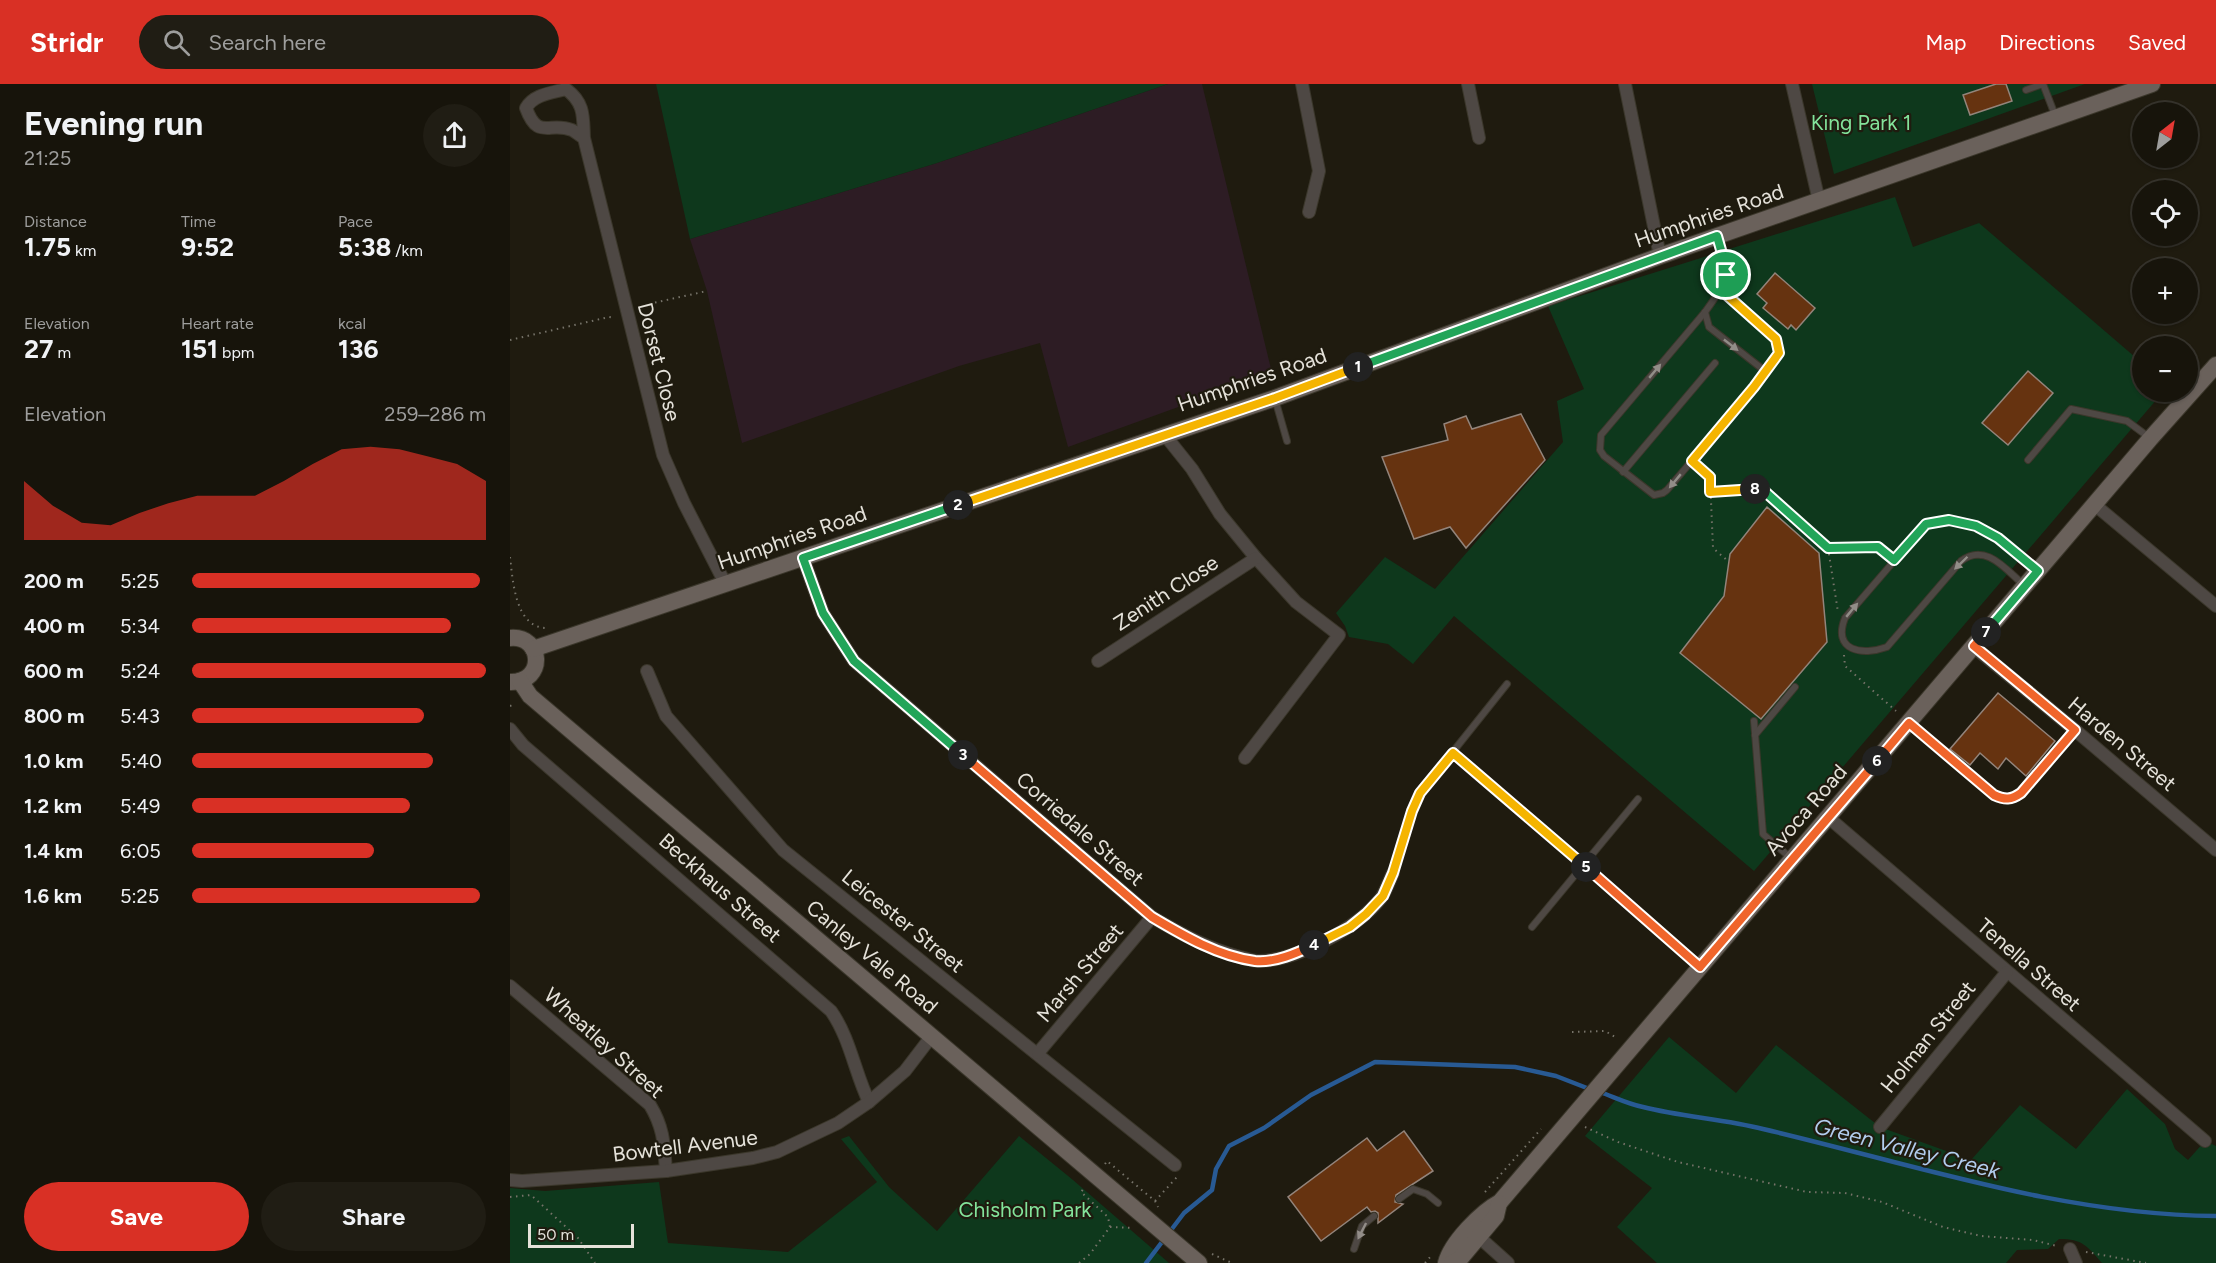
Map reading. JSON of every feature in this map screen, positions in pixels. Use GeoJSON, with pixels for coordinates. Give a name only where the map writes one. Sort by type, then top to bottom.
{"type":"FeatureCollection","features":[{"type":"Feature","properties":{"kind":"main road","name":"Humphries Road"},"geometry":{"type":"LineString","coordinates":[[533,649],[1275,398],[1660,256],[2152,84]]}},
{"type":"Feature","properties":{"kind":"main road","name":"Avoca Road"},"geometry":{"type":"LineString","coordinates":[[1439,1259],[1449,1252],[1488,1208],[1500,1202],[1577,1122],[1597,1087],[1829,818],[2150,439],[2216,365]]}},
{"type":"Feature","properties":{"kind":"main road"},"geometry":{"type":"LineString","coordinates":[[510,638],[525,640],[536,656],[534,669],[526,679],[515,681]]}},
{"type":"Feature","properties":{"kind":"main road","name":"Canley Vale Road"},"geometry":{"type":"LineString","coordinates":[[515,681],[931,1037],[1151,1221],[1199,1256]]}},
{"type":"Feature","properties":{"kind":"main road","name":"Avoca Road"},"geometry":{"type":"LineString","coordinates":[[1452,1263],[1460,1259],[1496,1216],[1500,1202]]}},
{"type":"Feature","properties":{"kind":"street"},"geometry":{"type":"LineString","coordinates":[[1302,84],[1319,171],[1309,212]]}},
{"type":"Feature","properties":{"kind":"street"},"geometry":{"type":"LineString","coordinates":[[1468,84],[1479,138]]}},
{"type":"Feature","properties":{"kind":"street"},"geometry":{"type":"LineString","coordinates":[[1625,84],[1660,256]]}},
{"type":"Feature","properties":{"kind":"street"},"geometry":{"type":"LineString","coordinates":[[1792,84],[1819,201]]}},
{"type":"Feature","properties":{"kind":"street","name":"Dorset Close"},"geometry":{"type":"LineString","coordinates":[[584,138],[571,130],[543,129],[531,121],[526,108],[530,101],[566,89],[577,97],[582,112],[584,138],[663,455],[684,503],[726,585]]}},
{"type":"Feature","properties":{"kind":"street"},"geometry":{"type":"LineString","coordinates":[[1164,434],[1192,469],[1220,514],[1256,558],[1296,602],[1339,635],[1245,758]]}},
{"type":"Feature","properties":{"kind":"street"},"geometry":{"type":"LineString","coordinates":[[2095,505],[2216,606]]}},
{"type":"Feature","properties":{"kind":"street","name":"Corriedale Street"},"geometry":{"type":"LineString","coordinates":[[803,558],[823,613],[854,661],[1152,917],[1188,938],[1215,950],[1257,961],[1292,955],[1350,927],[1383,896],[1393,873]]}},
{"type":"Feature","properties":{"kind":"street","name":"Zenith Close"},"geometry":{"type":"LineString","coordinates":[[1098,661],[1256,558]]}},
{"type":"Feature","properties":{"kind":"street","name":"Harden Street"},"geometry":{"type":"LineString","coordinates":[[1974,646],[2216,850]]}},
{"type":"Feature","properties":{"kind":"street","name":"Leicester Street"},"geometry":{"type":"LineString","coordinates":[[647,671],[666,716],[783,850],[1038,1053],[1177,1170]]}},
{"type":"Feature","properties":{"kind":"street","name":"Beckhaus Street"},"geometry":{"type":"LineString","coordinates":[[510,729],[523,745],[831,1011],[842,1031],[869,1102]]}},
{"type":"Feature","properties":{"kind":"street","name":"Tenella Street"},"geometry":{"type":"LineString","coordinates":[[1829,818],[2205,1141]]}},
{"type":"Feature","properties":{"kind":"street","name":"Marsh Street"},"geometry":{"type":"LineString","coordinates":[[1038,1053],[1152,917]]}},
{"type":"Feature","properties":{"kind":"street","name":"Holman Street"},"geometry":{"type":"LineString","coordinates":[[1880,1127],[2007,972]]}},
{"type":"Feature","properties":{"kind":"street","name":"Wheatley Street"},"geometry":{"type":"LineString","coordinates":[[510,986],[650,1105],[660,1121],[664,1138],[666,1172]]}},
{"type":"Feature","properties":{"kind":"street","name":"Bowtell Avenue"},"geometry":{"type":"LineString","coordinates":[[510,1180],[666,1172],[777,1152],[838,1123],[869,1102],[905,1071],[931,1037]]}},
{"type":"Feature","properties":{"kind":"street"},"geometry":{"type":"LineString","coordinates":[[1479,1237],[1508,1263]]}},
{"type":"Feature","properties":{"kind":"street"},"geometry":{"type":"LineString","coordinates":[[2070,1249],[2076,1263]]}},
{"type":"Feature","properties":{"kind":"lane"},"geometry":{"type":"LineString","coordinates":[[2026,90],[2043,84],[2057,118]]}},
{"type":"Feature","properties":{"kind":"lane"},"geometry":{"type":"LineString","coordinates":[[1717,236],[1726,275],[1721,290],[1601,435],[1600,450],[1623,472],[1650,492],[1659,495],[1667,490],[1692,461],[1754,387],[1779,353],[1776,339],[1721,290]]}},
{"type":"Feature","properties":{"kind":"lane"},"geometry":{"type":"LineString","coordinates":[[1705,312],[1710,327],[1765,371]]}},
{"type":"Feature","properties":{"kind":"lane"},"geometry":{"type":"LineString","coordinates":[[1623,472],[1715,363]]}},
{"type":"Feature","properties":{"kind":"lane"},"geometry":{"type":"LineString","coordinates":[[1275,398],[1287,441]]}},
{"type":"Feature","properties":{"kind":"lane"},"geometry":{"type":"LineString","coordinates":[[2028,460],[2071,409],[2127,421],[2150,439]]}},
{"type":"Feature","properties":{"kind":"lane"},"geometry":{"type":"LineString","coordinates":[[2025,586],[1989,556],[1979,553],[1969,555],[1961,561],[1887,647],[1873,652],[1856,651],[1843,640],[1841,629],[1845,618],[1926,524],[1949,520],[1976,526],[1998,538],[2038,571]]}},
{"type":"Feature","properties":{"kind":"lane"},"geometry":{"type":"LineString","coordinates":[[1420,793],[1507,684]]}},
{"type":"Feature","properties":{"kind":"lane"},"geometry":{"type":"LineString","coordinates":[[1754,735],[1795,687]]}},
{"type":"Feature","properties":{"kind":"lane"},"geometry":{"type":"LineString","coordinates":[[1754,721],[1763,834],[1793,859]]}},
{"type":"Feature","properties":{"kind":"lane"},"geometry":{"type":"LineString","coordinates":[[1909,723],[1994,795],[2004,799],[2014,798],[2021,793],[2075,730]]}},
{"type":"Feature","properties":{"kind":"lane"},"geometry":{"type":"LineString","coordinates":[[1453,753],[1700,967]]}},
{"type":"Feature","properties":{"kind":"lane"},"geometry":{"type":"LineString","coordinates":[[1532,927],[1638,799]]}},
{"type":"Feature","properties":{"kind":"lane"},"geometry":{"type":"LineString","coordinates":[[1399,1199],[1413,1189],[1427,1194],[1438,1203]]}},
{"type":"Feature","properties":{"kind":"lane"},"geometry":{"type":"LineString","coordinates":[[1354,1250],[1362,1226],[1374,1216]]}},
{"type":"Feature","properties":{"kind":"path"},"geometry":{"type":"LineString","coordinates":[[641,312],[644,305],[707,291]]}},
{"type":"Feature","properties":{"kind":"path"},"geometry":{"type":"LineString","coordinates":[[510,340],[609,317],[613,318]]}},
{"type":"Feature","properties":{"kind":"path"},"geometry":{"type":"LineString","coordinates":[[1692,461],[1710,477],[1713,548],[1729,562]]}},
{"type":"Feature","properties":{"kind":"path"},"geometry":{"type":"LineString","coordinates":[[1710,492],[1762,489],[1828,548],[1841,629]]}},
{"type":"Feature","properties":{"kind":"path"},"geometry":{"type":"LineString","coordinates":[[1828,548],[1878,547],[1894,560]]}},
{"type":"Feature","properties":{"kind":"path"},"geometry":{"type":"LineString","coordinates":[[510,558],[512,577],[524,617],[538,628],[548,628]]}},
{"type":"Feature","properties":{"kind":"path"},"geometry":{"type":"LineString","coordinates":[[1843,640],[1845,666],[1896,711]]}},
{"type":"Feature","properties":{"kind":"path"},"geometry":{"type":"LineString","coordinates":[[510,706],[515,704]]}},
{"type":"Feature","properties":{"kind":"path"},"geometry":{"type":"LineString","coordinates":[[1393,873],[1412,811],[1420,793]]}},
{"type":"Feature","properties":{"kind":"path"},"geometry":{"type":"LineString","coordinates":[[1572,1032],[1605,1030],[1617,1038]]}},
{"type":"Feature","properties":{"kind":"path"},"geometry":{"type":"LineString","coordinates":[[1577,1122],[1618,1142],[1678,1162],[1807,1192],[1845,1193],[1882,1202],[1943,1227],[1982,1236],[2033,1240],[2055,1245]]}},
{"type":"Feature","properties":{"kind":"path"},"geometry":{"type":"LineString","coordinates":[[1482,1196],[1535,1134],[1544,1127]]}},
{"type":"Feature","properties":{"kind":"path"},"geometry":{"type":"LineString","coordinates":[[1107,1161],[1155,1201]]}},
{"type":"Feature","properties":{"kind":"path"},"geometry":{"type":"LineString","coordinates":[[1110,1227],[1151,1221],[1155,1201],[1177,1170]]}},
{"type":"Feature","properties":{"kind":"path"},"geometry":{"type":"LineString","coordinates":[[1079,1263],[1097,1246],[1110,1227],[1108,1217],[1081,1192],[1086,1185]]}},
{"type":"Feature","properties":{"kind":"path"},"geometry":{"type":"LineString","coordinates":[[510,1197],[531,1195],[578,1238],[595,1263]]}},
{"type":"Feature","properties":{"kind":"path"},"geometry":{"type":"LineString","coordinates":[[2090,1253],[2146,1263]]}},
{"type":"Feature","properties":{"kind":"path"},"geometry":{"type":"LineString","coordinates":[[1199,1256],[1232,1263]]}},
{"type":"Feature","properties":{"kind":"path"},"geometry":{"type":"LineString","coordinates":[[1425,1263],[1439,1259]]}},
{"type":"Feature","properties":{"kind":"shaded area"},"geometry":{"type":"Polygon","coordinates":[[[1168,84],[1202,84],[1272,373],[1068,447],[1040,343],[959,366],[742,443],[707,291],[690,239],[937,163],[1168,84]]]}},
{"type":"Feature","properties":{"kind":"green space"},"geometry":{"type":"Polygon","coordinates":[[[656,84],[1168,84],[937,163],[690,239],[656,84]]]}},
{"type":"Feature","properties":{"kind":"green space","name":"King Park 1"},"geometry":{"type":"Polygon","coordinates":[[[1812,84],[2085,84],[1834,174],[1812,84]]]}},
{"type":"Feature","properties":{"kind":"green space"},"geometry":{"type":"Polygon","coordinates":[[[1895,197],[1913,247],[1979,223],[2132,354],[2132,402],[2154,402],[1754,871],[1454,616],[1413,664],[1388,644],[1349,637],[1336,613],[1385,557],[1435,589],[1563,442],[1557,401],[1584,389],[1548,306],[1895,197]]]}},
{"type":"Feature","properties":{"kind":"green space"},"geometry":{"type":"Polygon","coordinates":[[[1669,1037],[1736,1093],[1776,1045],[1880,1127],[1971,1160],[2020,1105],[2076,1149],[2127,1089],[2165,1124],[2175,1149],[2188,1160],[2205,1141],[2216,1146],[2216,1263],[2102,1263],[2079,1242],[2059,1239],[2048,1249],[2017,1250],[2006,1263],[1657,1263],[1617,1227],[1652,1188],[1585,1136],[1669,1037]]]}},
{"type":"Feature","properties":{"kind":"green space","name":"Chisholm Park"},"geometry":{"type":"Polygon","coordinates":[[[849,1136],[889,1187],[937,1231],[1019,1136],[1169,1263],[510,1263],[510,1188],[545,1191],[659,1182],[668,1243],[788,1252],[877,1182],[841,1139],[849,1136]]]}},
{"type":"Feature","properties":{"kind":"building"},"geometry":{"type":"Polygon","coordinates":[[[1996,84],[2006,84],[2012,101],[1970,115],[1963,95],[1996,84]]]}},
{"type":"Feature","properties":{"kind":"building"},"geometry":{"type":"Polygon","coordinates":[[[1775,273],[1815,308],[1796,330],[1791,325],[1788,329],[1763,308],[1767,303],[1757,294],[1775,273]]]}},
{"type":"Feature","properties":{"kind":"building"},"geometry":{"type":"Polygon","coordinates":[[[2028,371],[2053,393],[2008,445],[1982,423],[2028,371]]]}},
{"type":"Feature","properties":{"kind":"building"},"geometry":{"type":"Polygon","coordinates":[[[1521,414],[1545,460],[1466,548],[1450,527],[1414,539],[1382,457],[1448,440],[1444,424],[1466,416],[1472,429],[1521,414]]]}},
{"type":"Feature","properties":{"kind":"building"},"geometry":{"type":"Polygon","coordinates":[[[1767,507],[1819,553],[1827,642],[1761,719],[1680,653],[1724,596],[1730,554],[1767,507]]]}},
{"type":"Feature","properties":{"kind":"building"},"geometry":{"type":"Polygon","coordinates":[[[1998,693],[2055,741],[2026,776],[2006,758],[1998,769],[1980,753],[1970,765],[1950,749],[1998,693]]]}},
{"type":"Feature","properties":{"kind":"building"},"geometry":{"type":"Polygon","coordinates":[[[1404,1131],[1433,1171],[1396,1195],[1395,1202],[1403,1204],[1378,1223],[1378,1213],[1371,1212],[1367,1207],[1321,1241],[1288,1197],[1367,1138],[1377,1151],[1404,1131]]]}},
{"type":"Feature","properties":{"kind":"waterway"},"geometry":{"type":"LineString","coordinates":[[1146,1263],[1184,1213],[1212,1190],[1216,1169],[1229,1146],[1264,1128],[1311,1095],[1375,1062],[1515,1067],[1556,1076],[1592,1090]]}},
{"type":"Feature","properties":{"kind":"waterway","name":"Green Valley Creek"},"geometry":{"type":"LineString","coordinates":[[1600,1092],[1637,1106],[1748,1126],[1931,1172],[2044,1197],[2101,1207],[2216,1216]]}},
{"type":"Feature","properties":{"kind":"route"},"geometry":{"type":"LineString","coordinates":[[1717,236],[1726,275],[1721,290],[1776,339],[1779,353],[1754,387],[1692,461],[1710,477],[1710,492],[1762,489],[1828,548],[1878,547],[1894,560],[1926,524],[1949,520],[1976,526],[1998,538],[2038,571],[1974,646],[2075,730],[2021,793],[2014,798],[2004,799],[1994,795],[1909,723],[1700,967],[1453,753],[1420,793],[1383,896],[1350,927],[1292,955],[1257,961],[1215,950],[1188,938],[1152,917],[854,661],[823,613],[803,558],[1275,398],[1717,236]]}}]}
